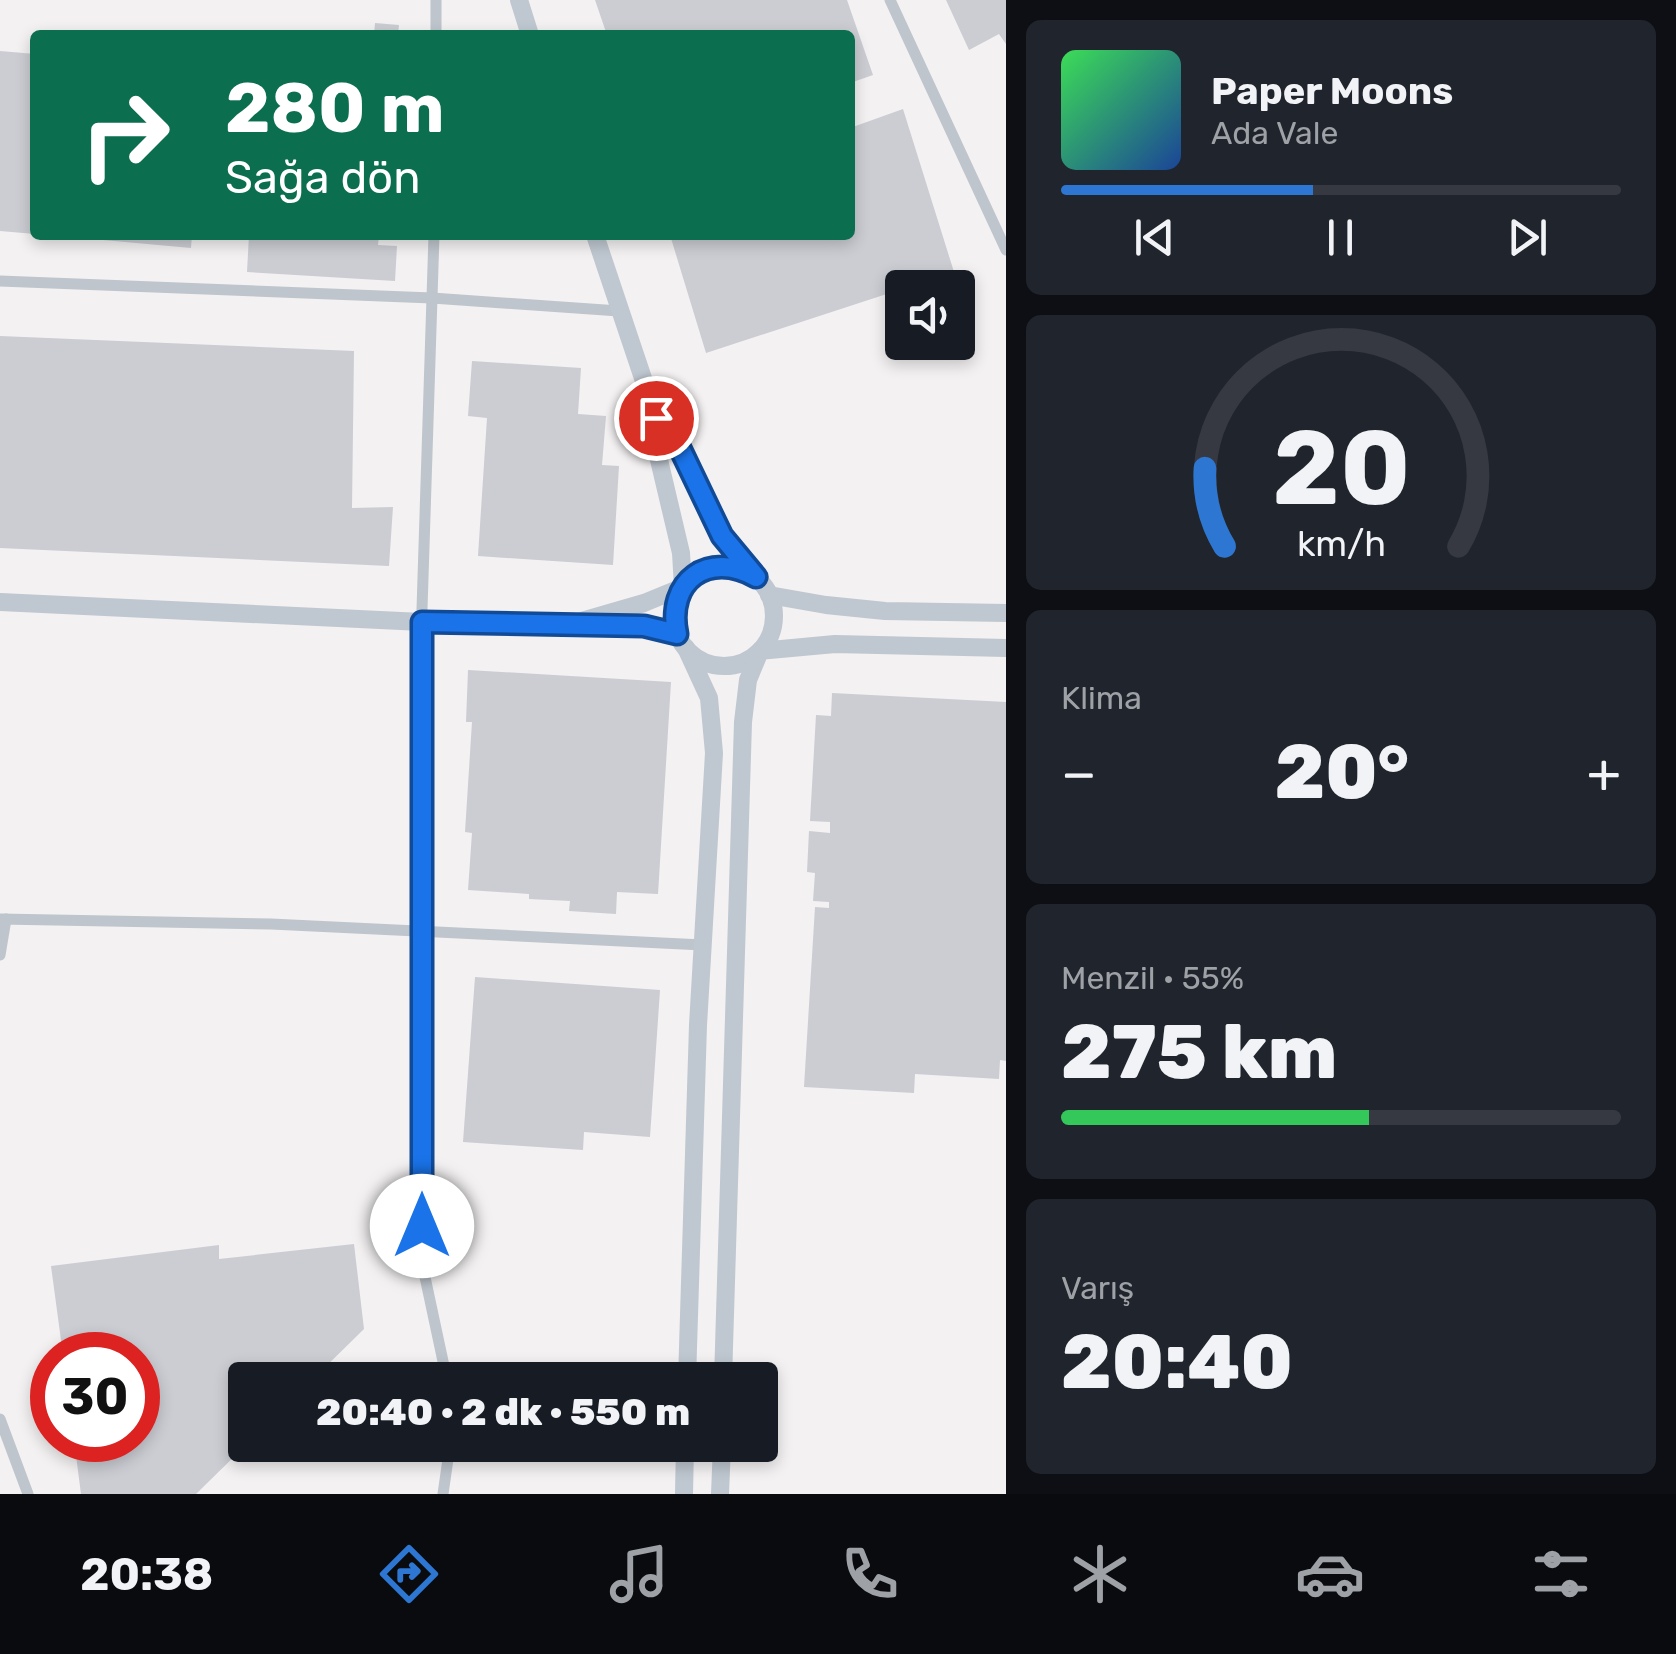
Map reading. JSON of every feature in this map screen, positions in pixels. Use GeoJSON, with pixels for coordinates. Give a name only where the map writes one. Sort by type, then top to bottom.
{"type":"FeatureCollection","features":[{"type":"Feature","properties":{"kind":"street"},"geometry":{"type":"LineString","coordinates":[[436,0],[436,30]]}},
{"type":"Feature","properties":{"kind":"street"},"geometry":{"type":"LineString","coordinates":[[519,0],[528,30]]}},
{"type":"Feature","properties":{"kind":"street"},"geometry":{"type":"LineString","coordinates":[[890,0],[1006,250]]}},
{"type":"Feature","properties":{"kind":"street"},"geometry":{"type":"LineString","coordinates":[[434,240],[422,622],[422,1263],[443,1362]]}},
{"type":"Feature","properties":{"kind":"street"},"geometry":{"type":"LineString","coordinates":[[597,240],[656,418],[655,443],[681,553],[683,587]]}},
{"type":"Feature","properties":{"kind":"street"},"geometry":{"type":"LineString","coordinates":[[0,280],[432,298],[619,311]]}},
{"type":"Feature","properties":{"kind":"street"},"geometry":{"type":"LineString","coordinates":[[656,418],[676,440],[722,536],[773,604],[774,621],[769,637],[748,680],[743,722],[724,1362]]}},
{"type":"Feature","properties":{"kind":"street"},"geometry":{"type":"LineString","coordinates":[[688,1362],[714,754],[709,698],[674,618],[676,602],[694,575],[725,566],[756,577]]}},
{"type":"Feature","properties":{"kind":"street"},"geometry":{"type":"LineString","coordinates":[[575,623],[683,587]]}},
{"type":"Feature","properties":{"kind":"street"},"geometry":{"type":"LineString","coordinates":[[769,595],[885,611],[1006,613]]}},
{"type":"Feature","properties":{"kind":"street"},"geometry":{"type":"LineString","coordinates":[[0,602],[422,622],[644,626],[682,641],[699,659],[714,665],[747,660],[760,650],[836,644],[1006,648]]}},
{"type":"Feature","properties":{"kind":"street"},"geometry":{"type":"LineString","coordinates":[[0,954],[3,919],[271,924],[703,944]]}},
{"type":"Feature","properties":{"kind":"street"},"geometry":{"type":"LineString","coordinates":[[0,1419],[28,1494]]}},
{"type":"Feature","properties":{"kind":"street"},"geometry":{"type":"LineString","coordinates":[[443,1494],[448,1462]]}},
{"type":"Feature","properties":{"kind":"street"},"geometry":{"type":"LineString","coordinates":[[684,1494],[685,1462]]}},
{"type":"Feature","properties":{"kind":"street"},"geometry":{"type":"LineString","coordinates":[[720,1494],[721,1462]]}},
{"type":"Feature","properties":{"kind":"building"},"geometry":{"type":"Polygon","coordinates":[[[595,0],[847,0],[873,75],[855,81],[855,30],[605,30],[595,0]]]}},
{"type":"Feature","properties":{"kind":"building"},"geometry":{"type":"Polygon","coordinates":[[[946,0],[1006,0],[1006,44],[999,34],[969,50],[946,0]]]}},
{"type":"Feature","properties":{"kind":"building"},"geometry":{"type":"Polygon","coordinates":[[[375,23],[399,25],[398,30],[374,30],[375,23]]]}},
{"type":"Feature","properties":{"kind":"building"},"geometry":{"type":"Polygon","coordinates":[[[0,51],[30,54],[30,234],[0,231],[0,51]]]}},
{"type":"Feature","properties":{"kind":"building"},"geometry":{"type":"Polygon","coordinates":[[[903,109],[953,270],[885,270],[885,295],[706,353],[672,240],[855,240],[855,126],[903,109]]]}},
{"type":"Feature","properties":{"kind":"building"},"geometry":{"type":"Polygon","coordinates":[[[103,240],[192,240],[191,248],[103,240]]]}},
{"type":"Feature","properties":{"kind":"building"},"geometry":{"type":"Polygon","coordinates":[[[249,240],[378,240],[378,245],[397,246],[395,281],[247,272],[249,240]]]}},
{"type":"Feature","properties":{"kind":"building"},"geometry":{"type":"Polygon","coordinates":[[[0,336],[354,351],[352,508],[393,507],[389,566],[0,548],[0,336]]]}},
{"type":"Feature","properties":{"kind":"building"},"geometry":{"type":"Polygon","coordinates":[[[472,361],[581,368],[578,414],[606,416],[602,465],[619,466],[613,565],[478,556],[487,418],[468,416],[472,361]]]}},
{"type":"Feature","properties":{"kind":"building"},"geometry":{"type":"Polygon","coordinates":[[[468,670],[671,682],[658,894],[617,892],[616,914],[569,911],[570,901],[529,899],[529,894],[468,890],[472,833],[465,832],[472,722],[466,722],[468,670]]]}},
{"type":"Feature","properties":{"kind":"building"},"geometry":{"type":"Polygon","coordinates":[[[832,693],[1006,702],[1006,1061],[1000,1060],[999,1079],[915,1074],[914,1093],[804,1087],[815,907],[829,908],[829,902],[813,901],[815,873],[807,872],[809,831],[830,833],[830,822],[810,821],[816,715],[831,716],[832,693]]]}},
{"type":"Feature","properties":{"kind":"building"},"geometry":{"type":"Polygon","coordinates":[[[475,977],[660,990],[650,1137],[584,1132],[583,1150],[463,1142],[475,977]]]}},
{"type":"Feature","properties":{"kind":"building"},"geometry":{"type":"Polygon","coordinates":[[[354,1244],[364,1329],[330,1362],[228,1362],[229,1462],[196,1494],[81,1494],[77,1462],[160,1462],[160,1332],[60,1332],[51,1266],[219,1245],[219,1259],[354,1244]]]}},
{"type":"Feature","properties":{"kind":"route"},"geometry":{"type":"LineString","coordinates":[[422,1226],[422,622],[644,626],[677,634],[676,602],[694,575],[725,566],[756,577],[722,536],[676,440],[656,418]]}}]}
